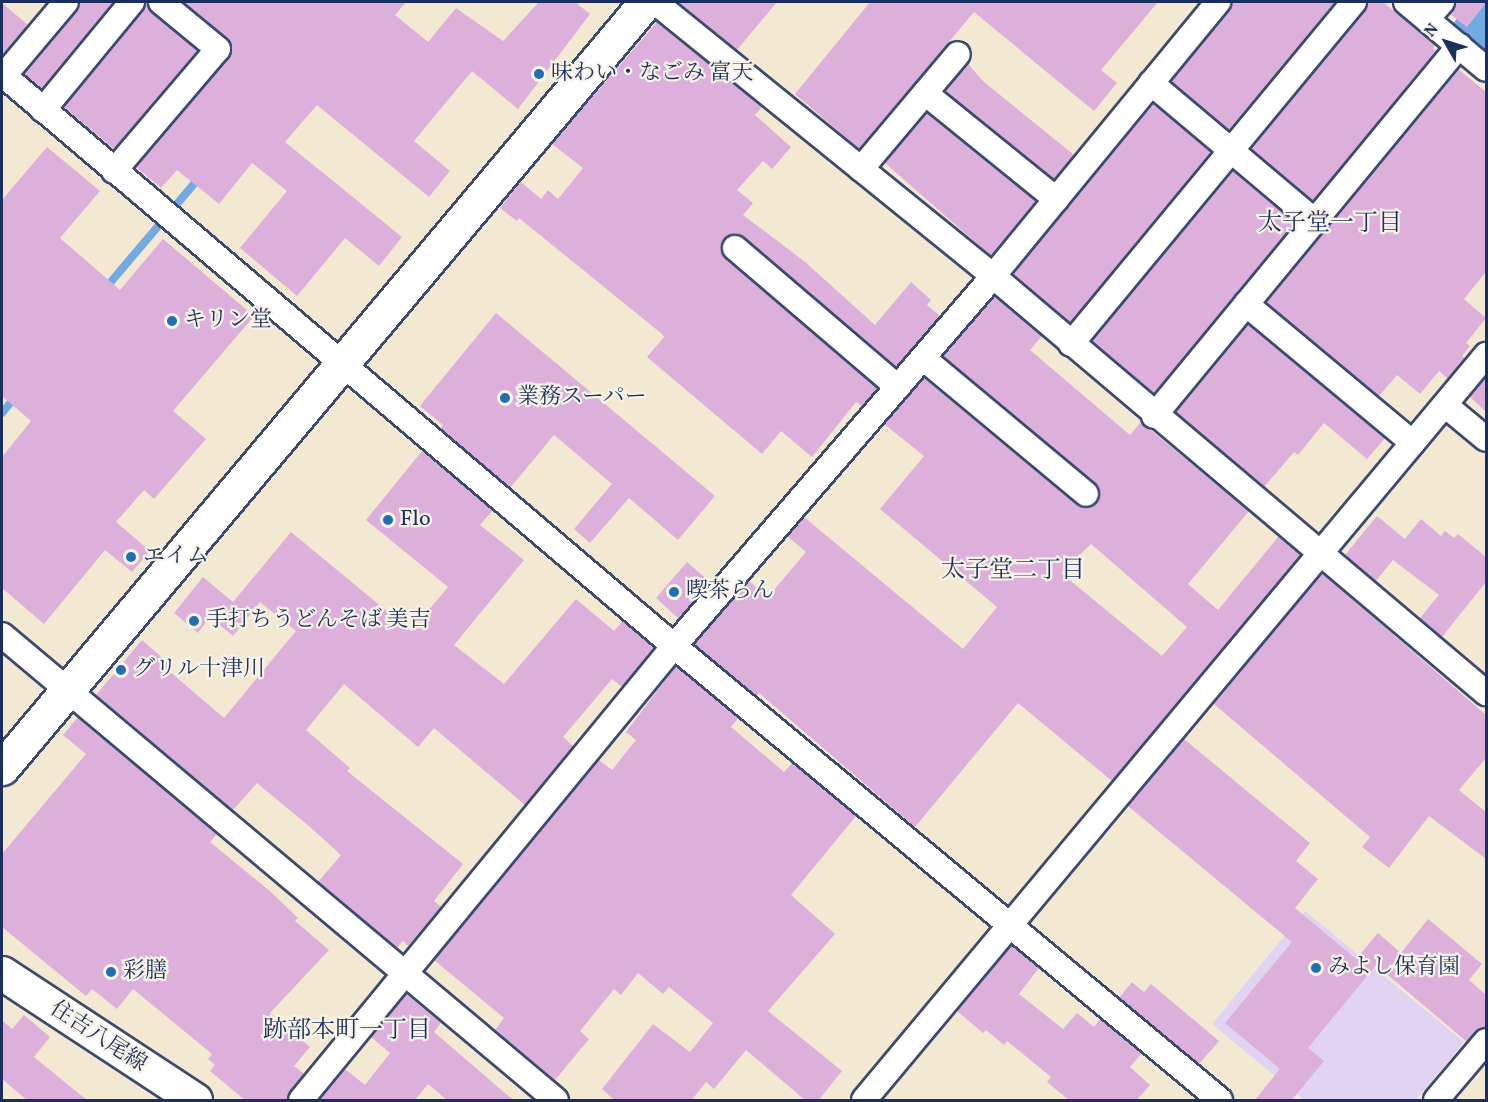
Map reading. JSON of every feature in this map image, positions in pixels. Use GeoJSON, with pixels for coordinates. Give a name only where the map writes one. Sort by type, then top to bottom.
{"type":"FeatureCollection","features":[{"type":"Feature","properties":{"kind":"street"},"geometry":{"type":"LineString","coordinates":[[66,2],[2,76],[674,646],[1220,1101]]}},
{"type":"Feature","properties":{"kind":"street"},"geometry":{"type":"LineString","coordinates":[[43,110],[132,2]]}},
{"type":"Feature","properties":{"kind":"street"},"geometry":{"type":"LineString","coordinates":[[114,171],[218,49],[162,2]]}},
{"type":"Feature","properties":{"kind":"street"},"geometry":{"type":"LineString","coordinates":[[2,768],[646,2]]}},
{"type":"Feature","properties":{"kind":"street"},"geometry":{"type":"LineString","coordinates":[[655,2],[993,276],[1154,416],[1486,693]]}},
{"type":"Feature","properties":{"kind":"street"},"geometry":{"type":"LineString","coordinates":[[301,1101],[674,646],[993,276],[1218,2]]}},
{"type":"Feature","properties":{"kind":"street"},"geometry":{"type":"LineString","coordinates":[[1071,344],[1353,2]]}},
{"type":"Feature","properties":{"kind":"street"},"geometry":{"type":"LineString","coordinates":[[1406,2],[1435,10],[1459,46],[1486,69]]}},
{"type":"Feature","properties":{"kind":"street"},"geometry":{"type":"LineString","coordinates":[[1154,416],[1459,46]]}},
{"type":"Feature","properties":{"kind":"street"},"geometry":{"type":"LineString","coordinates":[[861,170],[958,54]]}},
{"type":"Feature","properties":{"kind":"street"},"geometry":{"type":"LineString","coordinates":[[1151,83],[1315,221]]}},
{"type":"Feature","properties":{"kind":"street"},"geometry":{"type":"LineString","coordinates":[[925,93],[1056,199]]}},
{"type":"Feature","properties":{"kind":"street"},"geometry":{"type":"LineString","coordinates":[[735,248],[898,387]]}},
{"type":"Feature","properties":{"kind":"street"},"geometry":{"type":"LineString","coordinates":[[1246,304],[1413,443]]}},
{"type":"Feature","properties":{"kind":"street"},"geometry":{"type":"LineString","coordinates":[[864,1101],[1486,356]]}},
{"type":"Feature","properties":{"kind":"street"},"geometry":{"type":"LineString","coordinates":[[923,358],[1086,494]]}},
{"type":"Feature","properties":{"kind":"street"},"geometry":{"type":"LineString","coordinates":[[1445,405],[1486,439]]}},
{"type":"Feature","properties":{"kind":"street"},"geometry":{"type":"LineString","coordinates":[[2,635],[556,1101]]}},
{"type":"Feature","properties":{"kind":"street","name":"住吉八尾線"},"geometry":{"type":"LineString","coordinates":[[2,973],[189,1099]]}},
{"type":"Feature","properties":{"kind":"street"},"geometry":{"type":"LineString","coordinates":[[1436,1101],[1486,1041]]}},
{"type":"Feature","properties":{"kind":"shaded area","name":"みよし保育園"},"geometry":{"type":"Polygon","coordinates":[[[1305,911],[1464,1042],[1416,1100],[1304,1100],[1212,1024],[1305,911]]]}},
{"type":"Feature","properties":{"kind":"building"},"geometry":{"type":"Polygon","coordinates":[[[80,2],[114,2],[42,88],[24,74],[77,11],[80,2]]]}},
{"type":"Feature","properties":{"kind":"building"},"geometry":{"type":"Polygon","coordinates":[[[146,2],[152,13],[198,51],[114,149],[64,107],[143,11],[146,2]]]}},
{"type":"Feature","properties":{"kind":"building"},"geometry":{"type":"Polygon","coordinates":[[[183,2],[406,2],[395,15],[428,42],[456,8],[503,41],[539,2],[575,2],[590,14],[518,109],[472,71],[414,141],[450,171],[429,197],[317,105],[285,142],[402,237],[379,266],[345,238],[297,296],[240,248],[287,191],[252,163],[219,204],[177,170],[161,188],[136,167],[232,52],[227,38],[183,2]]]}},
{"type":"Feature","properties":{"kind":"building"},"geometry":{"type":"Polygon","coordinates":[[[677,2],[777,2],[737,50],[677,2]]]}},
{"type":"Feature","properties":{"kind":"building"},"geometry":{"type":"Polygon","coordinates":[[[870,2],[1158,2],[1101,70],[1117,83],[1094,111],[974,12],[859,149],[795,94],[870,2]]]}},
{"type":"Feature","properties":{"kind":"building"},"geometry":{"type":"Polygon","coordinates":[[[1233,2],[1336,2],[1229,130],[1171,81],[1233,2]]]}},
{"type":"Feature","properties":{"kind":"building"},"geometry":{"type":"Polygon","coordinates":[[[1368,2],[1383,2],[1435,45],[1433,49],[1436,51],[1313,201],[1251,149],[1365,11],[1368,2]]]}},
{"type":"Feature","properties":{"kind":"building"},"geometry":{"type":"Polygon","coordinates":[[[1456,2],[1486,3],[1467,27],[1450,14],[1456,2]]]}},
{"type":"Feature","properties":{"kind":"building"},"geometry":{"type":"Polygon","coordinates":[[[2,3],[28,25],[2,55],[2,3]]]}},
{"type":"Feature","properties":{"kind":"building"},"geometry":{"type":"Polygon","coordinates":[[[657,22],[762,107],[755,115],[791,147],[772,169],[763,161],[737,190],[753,203],[743,215],[804,261],[875,325],[911,282],[931,300],[927,305],[940,316],[896,367],[744,237],[737,234],[725,238],[721,246],[726,259],[877,388],[862,406],[856,402],[812,457],[781,431],[762,454],[647,357],[664,337],[662,334],[519,218],[517,221],[500,208],[521,182],[541,199],[548,190],[558,199],[583,168],[552,144],[657,22]]]}},
{"type":"Feature","properties":{"kind":"building"},"geometry":{"type":"Polygon","coordinates":[[[968,64],[984,82],[1074,155],[1054,179],[945,91],[968,64]]]}},
{"type":"Feature","properties":{"kind":"building"},"geometry":{"type":"Polygon","coordinates":[[[1458,69],[1486,92],[1486,272],[1464,299],[1486,318],[1466,343],[1470,346],[1462,356],[1465,358],[1448,379],[1439,371],[1420,394],[1397,375],[1379,396],[1266,302],[1458,69]]]}},
{"type":"Feature","properties":{"kind":"building"},"geometry":{"type":"Polygon","coordinates":[[[1153,103],[1211,152],[1070,323],[1013,274],[1153,103]]]}},
{"type":"Feature","properties":{"kind":"building"},"geometry":{"type":"Polygon","coordinates":[[[927,113],[1036,201],[991,256],[885,163],[927,113]]]}},
{"type":"Feature","properties":{"kind":"building"},"geometry":{"type":"Polygon","coordinates":[[[47,147],[100,191],[60,238],[120,290],[163,239],[254,316],[173,411],[206,439],[154,499],[144,490],[116,522],[150,551],[132,572],[105,550],[44,624],[2,588],[2,457],[31,421],[2,396],[2,200],[47,147]]]}},
{"type":"Feature","properties":{"kind":"building"},"geometry":{"type":"Polygon","coordinates":[[[1233,171],[1295,223],[1154,394],[1092,341],[1233,171]]]}},
{"type":"Feature","properties":{"kind":"building"},"geometry":{"type":"Polygon","coordinates":[[[995,296],[1042,336],[1030,350],[1130,435],[1141,422],[1249,511],[1188,584],[1218,610],[1279,536],[1301,555],[1112,781],[1018,703],[915,827],[759,693],[756,696],[694,644],[749,581],[768,597],[806,552],[787,536],[804,517],[963,649],[997,607],[880,509],[924,456],[884,424],[924,378],[1077,505],[1084,508],[1097,504],[1100,496],[1095,483],[943,356],[995,296]],[[1091,544],[1061,573],[1162,656],[1187,627],[1091,544]]]}},
{"type":"Feature","properties":{"kind":"building"},"geometry":{"type":"Polygon","coordinates":[[[496,313],[715,496],[678,540],[629,498],[590,543],[574,529],[612,484],[554,435],[510,488],[440,428],[443,425],[420,406],[496,313]]]}},
{"type":"Feature","properties":{"kind":"building"},"geometry":{"type":"Polygon","coordinates":[[[1248,324],[1385,438],[1367,459],[1324,423],[1298,455],[1294,452],[1264,487],[1176,412],[1248,324]]]}},
{"type":"Feature","properties":{"kind":"building"},"geometry":{"type":"Polygon","coordinates":[[[1486,377],[1486,412],[1470,397],[1486,377]]]}},
{"type":"Feature","properties":{"kind":"building"},"geometry":{"type":"Polygon","coordinates":[[[422,451],[493,510],[480,525],[524,560],[454,645],[504,684],[576,599],[614,631],[623,621],[654,648],[622,687],[612,679],[563,737],[573,746],[525,805],[434,728],[418,747],[344,684],[306,730],[350,768],[347,771],[463,864],[434,901],[441,907],[408,946],[403,941],[397,948],[318,882],[341,855],[310,827],[257,783],[233,810],[96,695],[142,640],[172,666],[168,670],[224,718],[296,631],[260,602],[233,636],[210,617],[198,633],[174,613],[203,577],[233,602],[291,532],[411,631],[448,587],[366,520],[422,451]]]}},
{"type":"Feature","properties":{"kind":"building"},"geometry":{"type":"Polygon","coordinates":[[[1377,516],[1405,539],[1421,519],[1441,536],[1445,531],[1454,538],[1458,534],[1486,557],[1486,582],[1442,637],[1420,618],[1439,595],[1393,560],[1376,581],[1345,555],[1377,516]]]}},
{"type":"Feature","properties":{"kind":"building"},"geometry":{"type":"Polygon","coordinates":[[[687,562],[710,582],[679,619],[656,598],[687,562]]]}},
{"type":"Feature","properties":{"kind":"building"},"geometry":{"type":"Polygon","coordinates":[[[1322,573],[1486,715],[1486,758],[1459,790],[1486,812],[1486,859],[1429,816],[1389,868],[1362,847],[1370,837],[1214,704],[1322,573]]]}},
{"type":"Feature","properties":{"kind":"building"},"geometry":{"type":"Polygon","coordinates":[[[676,666],[738,718],[731,727],[784,772],[792,763],[856,816],[791,895],[835,934],[768,1011],[842,1071],[818,1101],[806,1101],[746,1050],[714,1089],[706,1082],[691,1101],[615,1101],[602,1089],[653,1024],[690,1052],[713,1023],[669,987],[663,994],[638,973],[621,995],[614,989],[580,1031],[589,1039],[555,1080],[495,1030],[504,1018],[434,960],[599,760],[612,770],[636,740],[626,732],[676,666]]]}},
{"type":"Feature","properties":{"kind":"building"},"geometry":{"type":"Polygon","coordinates":[[[78,717],[217,834],[210,842],[271,892],[298,918],[295,921],[329,950],[270,1013],[310,1047],[294,1066],[304,1074],[287,1101],[246,1101],[210,1071],[215,1065],[208,1059],[212,1054],[133,989],[117,1009],[92,989],[86,996],[2,927],[2,854],[86,754],[63,735],[78,717]]]}},
{"type":"Feature","properties":{"kind":"building"},"geometry":{"type":"Polygon","coordinates":[[[1184,739],[1310,843],[1296,861],[1318,879],[1295,908],[1356,959],[1378,933],[1401,953],[1428,919],[1482,964],[1469,980],[1486,995],[1486,1027],[1476,1031],[1467,1042],[1376,965],[1308,1048],[1324,1061],[1291,1101],[1254,1101],[1280,1069],[1225,1023],[1292,942],[1128,806],[1184,739]]]}},
{"type":"Feature","properties":{"kind":"building"},"geometry":{"type":"Polygon","coordinates":[[[1012,945],[1039,968],[1019,994],[1063,1029],[1077,1013],[1094,1027],[1100,1019],[1142,1053],[1130,1067],[1150,1085],[1136,1101],[1070,1101],[1047,1082],[1051,1077],[1007,1041],[1004,1045],[986,1030],[983,1033],[957,1011],[1012,945]]]}},
{"type":"Feature","properties":{"kind":"building"},"geometry":{"type":"Polygon","coordinates":[[[1132,982],[1144,992],[1151,984],[1219,1041],[1199,1064],[1119,998],[1132,982]]]}},
{"type":"Feature","properties":{"kind":"building"},"geometry":{"type":"Polygon","coordinates":[[[406,994],[441,1023],[434,1032],[514,1101],[448,1101],[428,1084],[414,1101],[319,1101],[345,1069],[365,1085],[390,1053],[371,1037],[406,994]]]}},
{"type":"Feature","properties":{"kind":"building"},"geometry":{"type":"Polygon","coordinates":[[[24,1015],[50,1037],[34,1057],[88,1101],[28,1101],[2,1079],[2,1020],[12,1029],[24,1015]]]}},
{"type":"Feature","properties":{"kind":"waterway"},"geometry":{"type":"LineString","coordinates":[[1472,35],[1486,18]]}},
{"type":"Feature","properties":{"kind":"waterway"},"geometry":{"type":"LineString","coordinates":[[104,290],[199,178]]}},
{"type":"Feature","properties":{"kind":"waterway"},"geometry":{"type":"LineString","coordinates":[[2,413],[16,396]]}},
{"type":"Feature","properties":{"kind":"place","name":"味わい・なごみ 富天"},"geometry":{"type":"Point","coordinates":[539,74]}},
{"type":"Feature","properties":{"kind":"place","name":"キリン堂"},"geometry":{"type":"Point","coordinates":[172,321]}},
{"type":"Feature","properties":{"kind":"place","name":"業務スーパー"},"geometry":{"type":"Point","coordinates":[505,398]}},
{"type":"Feature","properties":{"kind":"place","name":"Flo"},"geometry":{"type":"Point","coordinates":[388,520]}},
{"type":"Feature","properties":{"kind":"place","name":"エイム"},"geometry":{"type":"Point","coordinates":[131,557]}},
{"type":"Feature","properties":{"kind":"place","name":"喫茶らん"},"geometry":{"type":"Point","coordinates":[674,592]}},
{"type":"Feature","properties":{"kind":"place","name":"手打ちうどんそば 美吉"},"geometry":{"type":"Point","coordinates":[194,621]}},
{"type":"Feature","properties":{"kind":"place","name":"グリル十津川"},"geometry":{"type":"Point","coordinates":[121,670]}},
{"type":"Feature","properties":{"kind":"place","name":"みよし保育園"},"geometry":{"type":"Point","coordinates":[1316,968]}},
{"type":"Feature","properties":{"kind":"place","name":"彩膳"},"geometry":{"type":"Point","coordinates":[111,972]}},
{"type":"Feature","properties":{"kind":"district","name":"太子堂一丁目"},"geometry":{"type":"Point","coordinates":[1330,225]}},
{"type":"Feature","properties":{"kind":"district","name":"太子堂二丁目"},"geometry":{"type":"Point","coordinates":[1013,572]}},
{"type":"Feature","properties":{"kind":"district","name":"跡部本町一丁目"},"geometry":{"type":"Point","coordinates":[347,1032]}}]}
